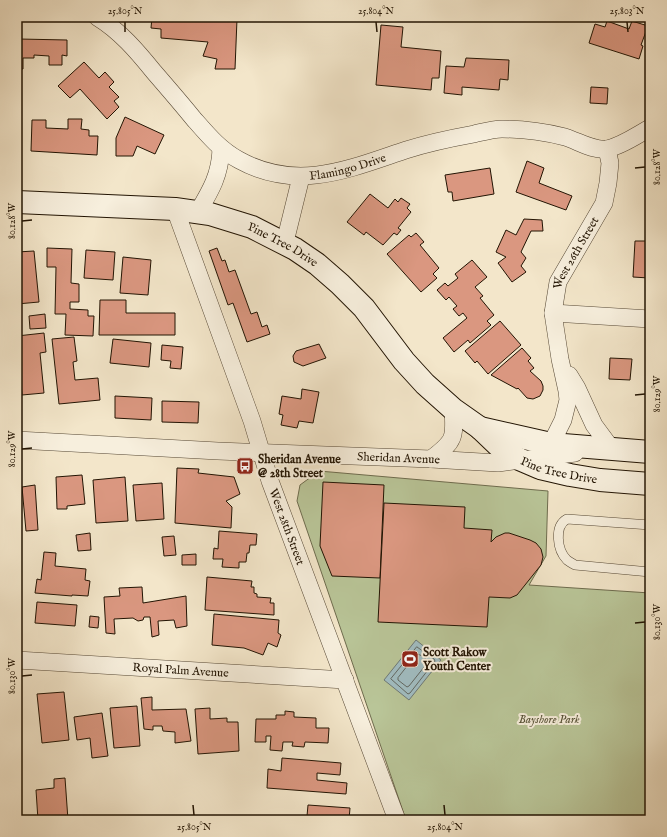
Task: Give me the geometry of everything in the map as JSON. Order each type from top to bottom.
[{"type":"main road","name":"Pine Tree Drive","points":[[17,202],[175,209],[198,212],[252,227],[285,242],[312,260],[340,284],[369,314],[414,372],[438,396],[453,409],[480,428],[504,451],[540,468],[570,475],[600,480],[650,484]]},
{"type":"main road","name":"Pine Tree Drive","points":[[480,428],[551,444],[650,452]]},
{"type":"street","name":"Flamingo Drive","points":[[97,17],[128,41],[221,149],[239,160],[262,170],[301,177],[320,175],[346,170],[409,150],[462,136],[501,129],[527,131],[565,137],[600,149],[607,149]]},
{"type":"street","points":[[607,149],[618,145],[650,128]]},
{"type":"street","points":[[198,212],[214,186],[221,161],[221,149]]},
{"type":"street","name":"West 26th Street","points":[[551,444],[563,420],[568,405],[568,391],[560,359],[553,313],[558,282],[604,202],[610,163],[607,149]]},
{"type":"street","points":[[285,242],[301,177]]},
{"type":"street","name":"West 28th Street","points":[[175,209],[252,421],[270,481],[397,820]]},
{"type":"street","points":[[553,313],[650,319]]},
{"type":"street","name":"West 26th Street","points":[[560,359],[577,388],[594,425],[611,448]]},
{"type":"street","points":[[431,459],[444,450],[453,439],[455,430],[453,409]]},
{"type":"street","name":"Sheridan Avenue","points":[[17,440],[262,453],[498,463],[519,459],[611,448]]},
{"type":"street","name":"Royal Palm Avenue","points":[[17,660],[345,680]]},
{"type":"lane","points":[[650,525],[567,519],[562,522],[559,528],[558,538],[566,559],[575,565],[650,572]]},
{"type":"green space","name":"Bayshore Park","points":[[319,471],[548,491],[546,556],[529,585],[650,593],[650,820],[406,820],[297,501],[300,485]]},
{"type":"water","points":[[416,640],[441,660],[409,700],[384,680]]},
{"type":"building","points":[[152,17],[234,17],[237,19],[235,69],[215,69],[217,59],[203,56],[208,42],[161,38],[161,29],[151,28]]},
{"type":"building","points":[[607,21],[629,29],[632,21],[648,26],[641,45],[643,46],[639,59],[589,43],[595,24],[605,27]]},
{"type":"building","points":[[381,25],[403,27],[401,47],[441,51],[439,78],[432,78],[431,90],[376,85]]},
{"type":"building","points":[[17,36],[19,36],[19,39],[67,40],[67,56],[62,55],[62,65],[49,65],[49,56],[34,55],[34,58],[23,58],[23,69],[17,69]]},
{"type":"building","points":[[466,58],[509,60],[508,80],[500,79],[499,90],[462,87],[462,95],[444,93],[446,66],[464,67]]},
{"type":"building","points":[[84,62],[99,78],[105,72],[114,82],[109,87],[119,97],[114,101],[119,107],[107,119],[80,89],[70,98],[58,86]]},
{"type":"building","points":[[591,87],[608,88],[607,104],[590,103]]},
{"type":"building","points":[[125,117],[164,135],[155,154],[137,146],[133,156],[116,156],[116,138]]},
{"type":"building","points":[[68,119],[82,119],[81,129],[89,130],[89,136],[98,136],[97,155],[31,151],[32,120],[46,120],[46,128],[68,129]]},
{"type":"building","points":[[527,161],[544,168],[539,183],[572,196],[566,210],[516,192]]},
{"type":"building","points":[[490,168],[494,194],[453,201],[452,192],[448,192],[445,175]]},
{"type":"building","points":[[370,194],[388,208],[395,199],[398,202],[401,198],[410,204],[407,208],[411,212],[398,228],[401,230],[397,235],[394,233],[383,245],[366,232],[364,235],[347,222]]},
{"type":"building","points":[[524,219],[542,220],[543,231],[531,231],[521,252],[526,258],[521,266],[526,272],[512,282],[498,263],[506,257],[496,252],[506,230],[516,235]]},
{"type":"building","points":[[416,233],[424,242],[420,245],[439,268],[433,274],[437,278],[421,292],[387,254],[409,235],[411,237]]},
{"type":"building","points":[[635,241],[650,241],[649,278],[633,277]]},
{"type":"building","points":[[47,248],[72,249],[71,283],[79,284],[79,302],[70,302],[70,309],[88,310],[88,316],[94,316],[93,336],[65,335],[66,314],[55,314],[56,267],[47,267]]},
{"type":"building","points":[[217,248],[222,261],[225,260],[229,272],[235,270],[251,314],[257,312],[262,327],[267,325],[270,334],[247,342],[233,303],[228,305],[209,251]]},
{"type":"building","points":[[86,250],[115,252],[113,280],[84,278]]},
{"type":"building","points":[[34,251],[39,302],[17,304],[17,252]]},
{"type":"building","points":[[123,257],[151,260],[148,295],[120,293]]},
{"type":"building","points":[[472,260],[487,277],[475,287],[483,296],[480,298],[494,315],[487,321],[491,325],[470,343],[468,340],[454,352],[443,338],[467,318],[463,313],[459,316],[453,309],[457,306],[449,297],[446,300],[437,290],[445,283],[448,286],[458,278],[455,274]]},
{"type":"building","points":[[100,300],[126,300],[126,313],[175,313],[175,335],[99,335]]},
{"type":"building","points":[[45,314],[46,328],[30,329],[29,316]]},
{"type":"building","points":[[500,321],[521,345],[488,374],[477,361],[475,363],[465,351]]},
{"type":"building","points":[[44,333],[46,352],[40,353],[44,393],[22,395],[17,336]]},
{"type":"building","points":[[74,337],[77,361],[73,362],[75,380],[98,378],[100,400],[59,404],[52,339]]},
{"type":"building","points":[[113,339],[151,343],[149,367],[110,363]]},
{"type":"building","points":[[319,344],[326,358],[303,366],[294,362],[293,356],[296,351]]},
{"type":"building","points":[[162,345],[183,347],[181,369],[170,368],[171,361],[161,360]]},
{"type":"building","points":[[522,348],[531,358],[528,361],[534,368],[530,371],[541,381],[543,386],[540,396],[533,399],[527,398],[518,388],[517,389],[491,375]]},
{"type":"building","points":[[610,358],[632,359],[630,380],[609,379]]},
{"type":"building","points":[[302,389],[319,392],[313,423],[299,421],[297,428],[281,425],[283,415],[279,414],[282,396],[301,399]]},
{"type":"building","points":[[115,396],[152,398],[151,420],[115,418]]},
{"type":"building","points":[[162,401],[199,402],[198,423],[162,422]]},
{"type":"building","points":[[177,468],[199,469],[198,473],[234,477],[240,494],[226,501],[232,507],[231,528],[175,523]]},
{"type":"building","points":[[82,475],[85,504],[67,506],[67,509],[57,509],[56,477]]},
{"type":"building","points":[[125,477],[128,521],[96,523],[93,480]]},
{"type":"building","points":[[323,482],[384,485],[380,578],[332,576],[320,546]]},
{"type":"building","points":[[162,483],[164,519],[136,521],[133,485]]},
{"type":"building","points":[[35,485],[38,530],[26,531],[22,487]]},
{"type":"building","name":"Scott Rakow Youth Center","points":[[384,503],[465,507],[464,528],[492,530],[491,542],[496,537],[505,533],[530,540],[536,543],[541,549],[543,557],[541,565],[517,595],[510,598],[489,597],[487,627],[378,622]]},
{"type":"building","points":[[219,531],[257,534],[256,545],[250,545],[246,562],[239,562],[239,568],[222,567],[223,559],[213,559],[214,548],[218,549]]},
{"type":"building","points":[[90,533],[91,550],[78,551],[76,535]]},
{"type":"building","points":[[174,536],[176,555],[164,556],[162,537]]},
{"type":"building","points":[[44,552],[56,553],[55,566],[86,569],[85,580],[90,581],[88,596],[35,593],[37,579],[41,580]]},
{"type":"building","points":[[196,554],[196,565],[182,565],[182,555]]},
{"type":"building","points":[[207,577],[252,581],[251,587],[254,587],[254,593],[257,594],[257,597],[271,598],[270,603],[274,603],[274,615],[205,610]]},
{"type":"building","points":[[142,587],[143,603],[186,596],[187,626],[176,628],[174,620],[158,621],[159,635],[152,637],[150,617],[144,617],[143,620],[138,621],[133,618],[114,619],[115,634],[106,633],[104,597],[120,596],[119,588]]},
{"type":"building","points":[[37,602],[77,605],[75,626],[35,623]]},
{"type":"building","points":[[214,614],[279,620],[278,633],[281,635],[277,647],[268,643],[263,655],[244,648],[212,645]]},
{"type":"building","points":[[90,616],[99,617],[98,628],[89,627]]},
{"type":"building","points":[[64,692],[69,740],[42,743],[37,694]]},
{"type":"building","points":[[152,697],[152,710],[186,709],[191,741],[175,743],[175,732],[163,731],[162,726],[153,726],[153,730],[144,729],[141,698]]},
{"type":"building","points":[[137,706],[140,746],[114,748],[110,708]]},
{"type":"building","points":[[210,708],[210,719],[227,718],[227,722],[238,722],[239,751],[198,754],[195,709]]},
{"type":"building","points":[[285,711],[294,712],[294,717],[316,718],[316,728],[329,728],[328,743],[305,742],[304,747],[292,746],[293,742],[283,742],[282,751],[270,750],[271,736],[266,736],[266,742],[255,742],[256,719],[276,719],[276,715],[285,715]]},
{"type":"building","points":[[102,713],[108,756],[92,758],[90,738],[77,740],[74,717]]},
{"type":"building","points":[[282,758],[341,763],[340,775],[317,773],[317,780],[347,783],[346,794],[267,788],[268,769],[281,771]]},
{"type":"building","points":[[65,778],[68,820],[38,820],[36,790],[54,788],[54,779]]},
{"type":"building","points":[[308,805],[350,808],[349,820],[300,820],[300,816],[307,816]]},
{"type":"building","points":[[158,816],[170,816],[170,820],[159,820]]},
{"type":"building","points":[[103,817],[103,820],[79,819]]},
{"type":"place","name":"Sheridan Avenue @ 28th Street","points":[[245,466]]},
{"type":"place","name":"Scott Rakow Youth Center","points":[[410,659]]}]
